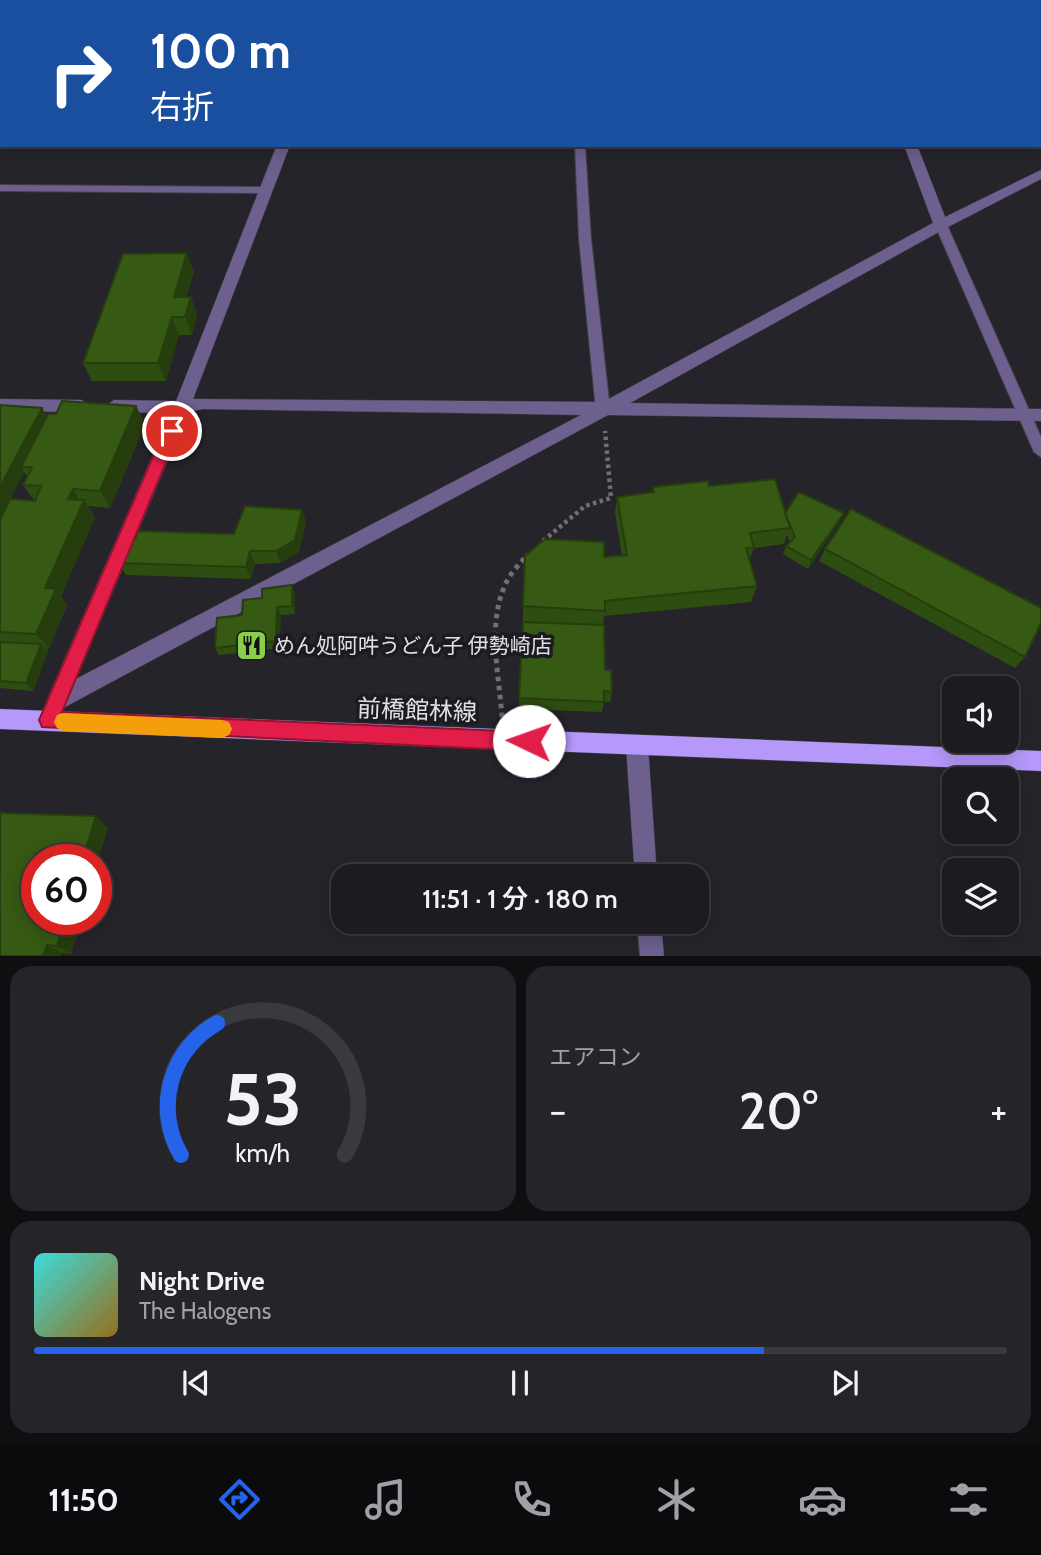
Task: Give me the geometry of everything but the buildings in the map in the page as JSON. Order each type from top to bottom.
[{"type":"main road","name":"前橋館林線","points":[[0,719],[1041,761]]},
{"type":"street","points":[[49,720],[182,407],[264,190],[283,147]]},
{"type":"street","points":[[911,147],[941,225]]},
{"type":"street","points":[[57,700],[603,410],[941,225],[1041,174]]},
{"type":"street","points":[[0,405],[182,407],[203,403],[1033,415]]},
{"type":"street","points":[[637,746],[645,864]]},
{"type":"street","points":[[650,934],[652,956]]},
{"type":"lane","points":[[580,147],[585,239],[603,410]]},
{"type":"lane","points":[[0,188],[264,190]]},
{"type":"lane","points":[[941,225],[1033,415],[1041,452]]},
{"type":"path","points":[[502,740],[494,634],[496,609],[505,583],[529,553],[584,506],[611,498],[603,410]]},
{"type":"slow traffic","points":[[63,722],[222,729]]},
{"type":"place","name":"めん処阿吽うどん子 伊勢崎店","points":[[251,645]]},
{"type":"route","points":[[172,431],[49,720],[529,741]]}]
